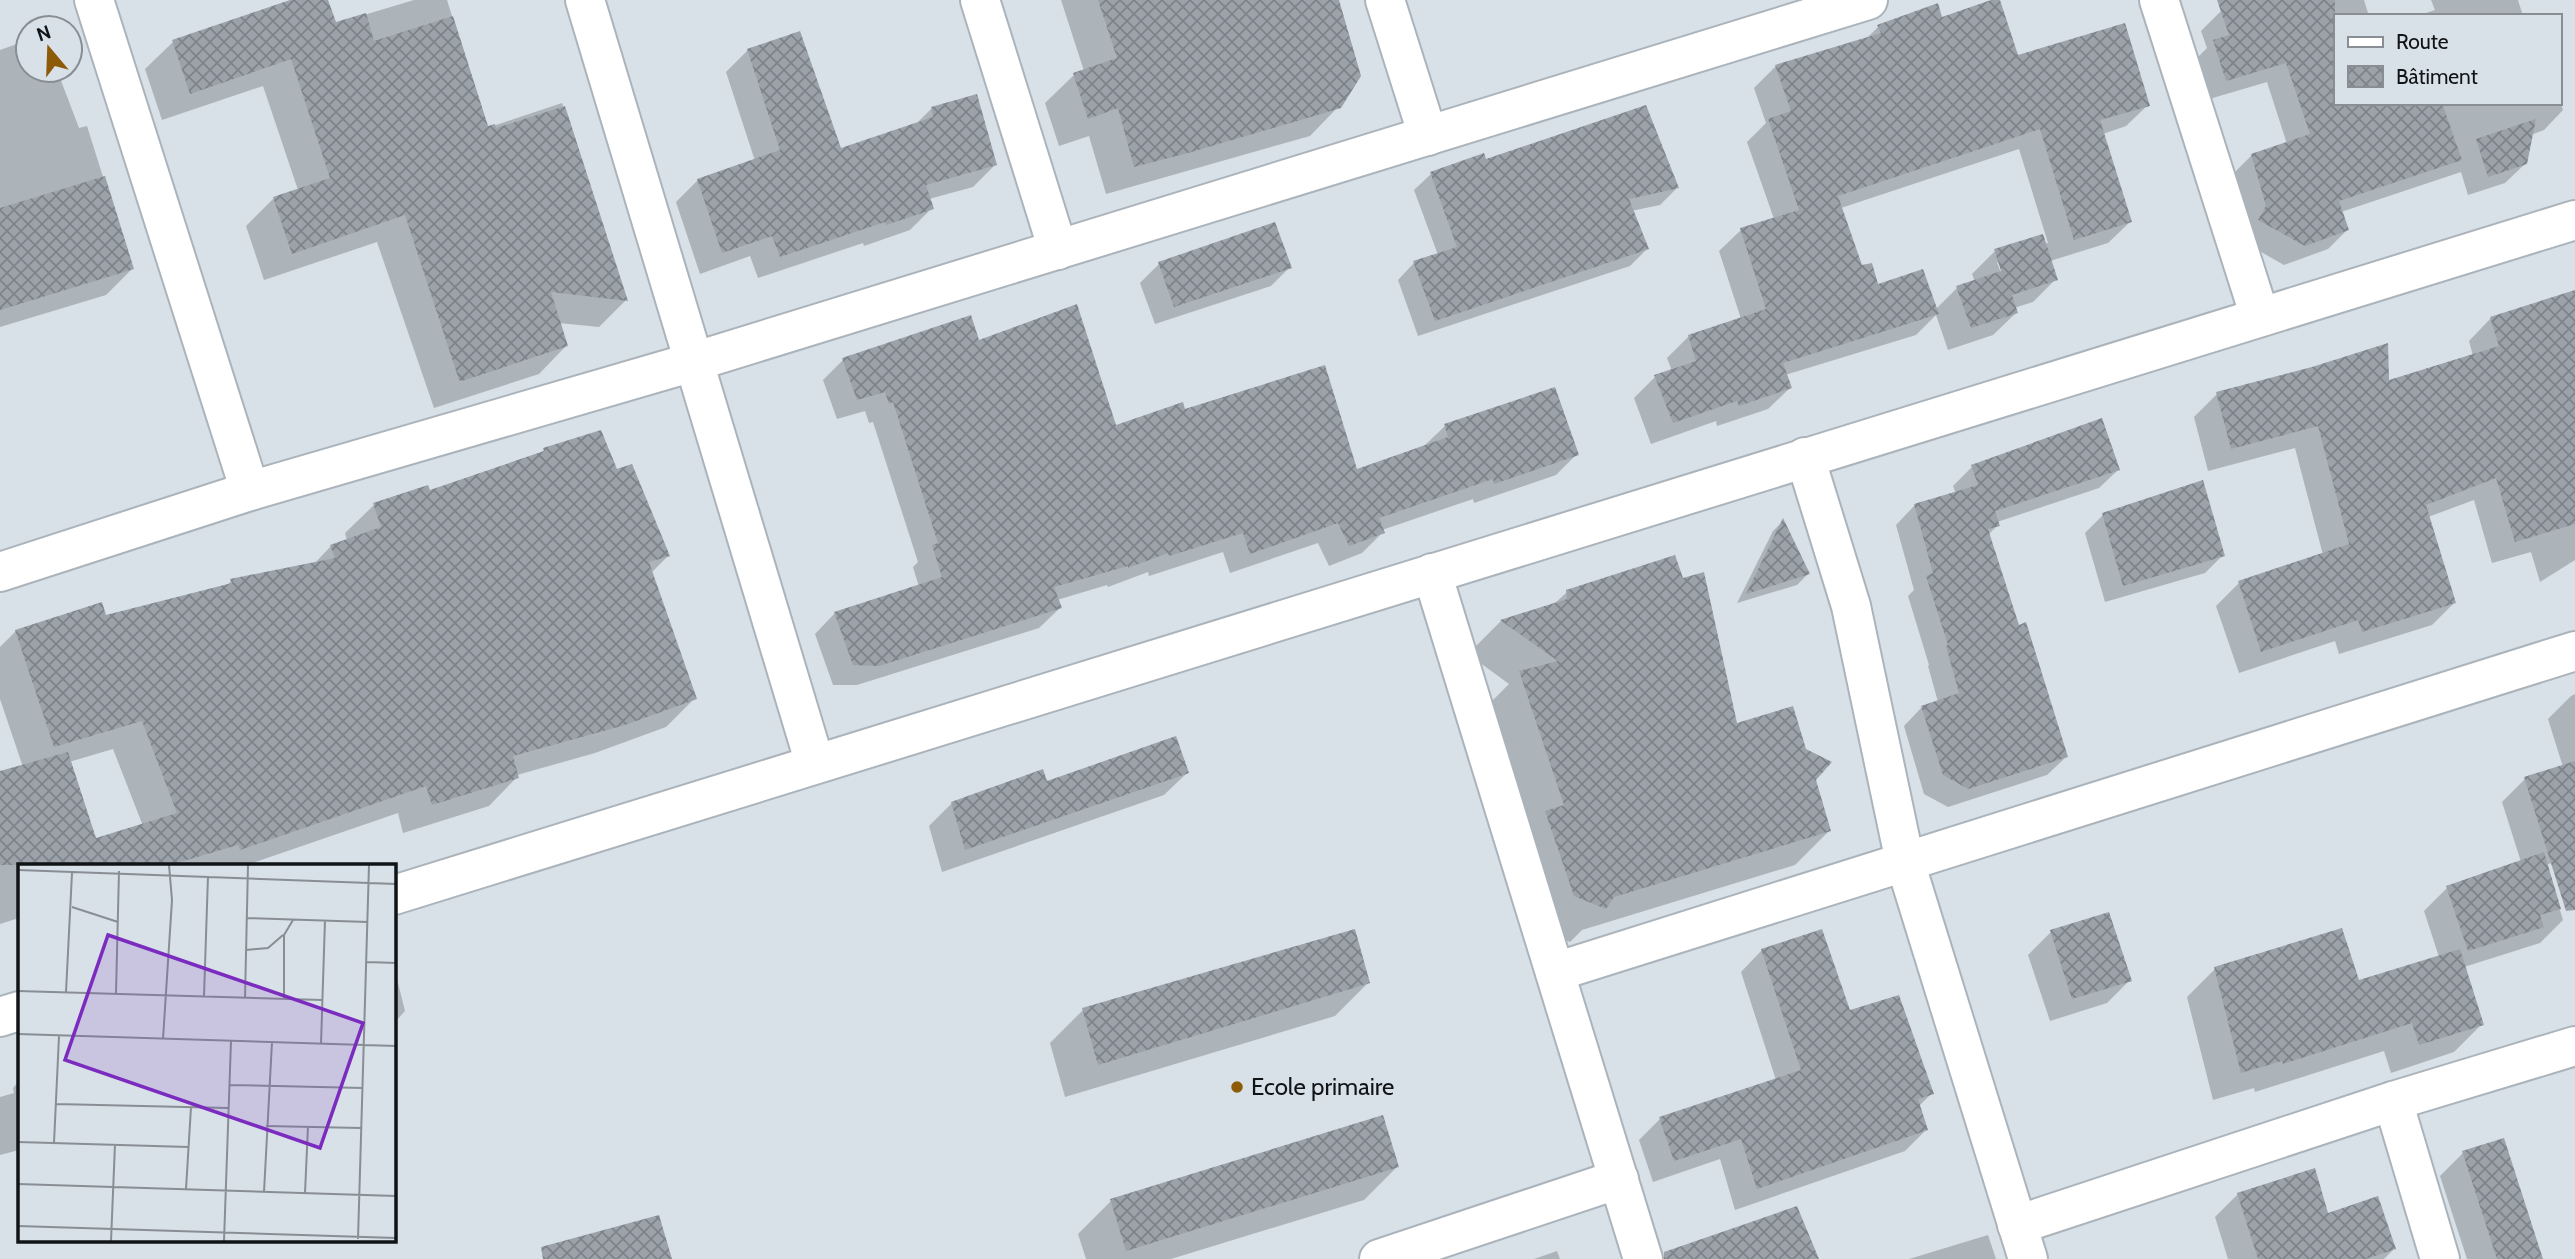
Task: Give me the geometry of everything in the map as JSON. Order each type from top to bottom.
[{"type":"street","points":[[94,0],[250,491]]},
{"type":"street","points":[[585,0],[815,764]]},
{"type":"street","points":[[980,0],[1058,250]]},
{"type":"street","points":[[1385,0],[1428,136]]},
{"type":"street","points":[[0,572],[250,491],[693,362],[1428,136],[1781,13],[1868,0]]},
{"type":"street","points":[[2159,0],[2260,317]]},
{"type":"street","points":[[396,894],[2575,220]]},
{"type":"street","points":[[1805,457],[1852,606],[1905,862],[2023,1242],[2393,1101],[2575,1046]]},
{"type":"street","points":[[1432,573],[1643,1259]]},
{"type":"street","points":[[1555,972],[2575,651]]},
{"type":"street","points":[[0,1017],[18,1011]]},
{"type":"street","points":[[2393,1101],[2440,1259]]},
{"type":"street","points":[[1379,1259],[1619,1179]]},
{"type":"building","points":[[290,0],[328,0],[336,22],[366,13],[374,41],[453,16],[488,126],[495,124],[496,128],[565,106],[628,301],[551,292],[568,346],[462,381],[459,380],[405,215],[292,254],[273,197],[330,178],[291,59],[190,94],[172,40]]},
{"type":"building","points":[[1098,0],[1339,0],[1361,76],[1341,108],[1134,167],[1118,108],[1088,119],[1073,73],[1117,58]]},
{"type":"building","points":[[1991,0],[2000,0],[2018,55],[2125,23],[2150,106],[2100,120],[2132,222],[2074,240],[2040,129],[1838,196],[1862,265],[1872,263],[1878,284],[1923,269],[1939,314],[1783,363],[1792,388],[1739,406],[1737,401],[1673,423],[1654,375],[1696,361],[1688,335],[1766,309],[1740,228],[1799,210],[1768,119],[1791,111],[1775,65],[1881,33],[1877,25],[1938,3],[1942,17]]},
{"type":"building","points":[[2217,0],[2335,0],[2334,105],[2443,105],[2462,160],[2339,201],[2349,230],[2305,246],[2258,220],[2266,206],[2251,154],[2310,134],[2286,63],[2226,81],[2213,40],[2229,35]]},
{"type":"building","points":[[800,31],[841,148],[933,117],[931,107],[977,94],[997,165],[926,185],[934,209],[886,225],[885,222],[780,257],[772,236],[722,253],[697,179],[780,150],[747,49]]},
{"type":"building","points":[[1646,105],[1679,188],[1629,199],[1649,249],[1435,321],[1413,261],[1457,247],[1430,172],[1484,153],[1486,159]]},
{"type":"building","points":[[2536,119],[2527,164],[2488,177],[2476,139]]},
{"type":"building","points":[[105,176],[134,269],[0,310],[0,208]]},
{"type":"building","points":[[1275,222],[1292,268],[1174,307],[1158,262]]},
{"type":"building","points":[[2043,234],[2058,280],[2012,295],[2018,313],[1971,328],[1956,286],[2001,271],[1994,249]]},
{"type":"building","points":[[2575,290],[2575,524],[2515,542],[2496,478],[2426,505],[2456,603],[2362,632],[2358,620],[2261,652],[2238,581],[2349,544],[2318,426],[2231,449],[2216,392],[2312,367],[2388,343],[2389,380],[2499,346],[2490,317]]},
{"type":"building","points":[[1077,304],[1116,425],[1183,402],[1185,409],[1325,365],[1357,469],[1448,437],[1444,424],[1555,387],[1579,455],[1494,484],[1493,479],[1379,518],[1385,533],[1349,546],[1338,523],[1250,554],[1243,533],[1054,587],[1062,608],[879,666],[853,665],[834,612],[942,577],[932,545],[938,543],[893,402],[889,404],[885,392],[857,400],[842,358],[971,315],[979,340]]},
{"type":"building","points":[[2102,418],[2120,470],[1995,511],[2000,526],[1988,529],[2019,625],[2026,622],[2068,757],[1968,789],[1943,775],[1921,706],[1959,693],[1946,646],[1948,645],[1926,576],[1933,573],[1914,504],[1978,485],[1971,465]]},
{"type":"building","points":[[601,430],[617,469],[632,464],[670,556],[649,562],[697,699],[625,725],[513,756],[519,778],[432,805],[426,786],[240,850],[238,845],[173,864],[0,865],[0,771],[68,752],[96,838],[177,813],[142,721],[54,747],[15,630],[102,602],[106,615],[232,583],[230,579],[335,558],[330,545],[381,527],[373,503],[428,485],[430,490],[544,451],[543,448]]},
{"type":"building","points":[[2203,480],[2225,556],[2123,586],[2102,513]]},
{"type":"building","points":[[1783,518],[1810,574],[1746,594]]},
{"type":"building","points":[[1675,555],[1683,578],[1704,572],[1737,723],[1793,706],[1806,749],[1832,762],[1816,780],[1831,831],[1614,897],[1606,909],[1574,896],[1545,811],[1564,805],[1519,671],[1558,661],[1500,620],[1567,599],[1566,590]]},
{"type":"building","points":[[1176,736],[1189,773],[965,850],[951,802],[1043,769],[1047,781]]},
{"type":"building","points":[[2575,761],[2575,910],[2566,911],[2524,777]]},
{"type":"building","points":[[2544,852],[2561,909],[2540,915],[2544,927],[2468,951],[2446,886]]},
{"type":"building","points":[[2109,912],[2132,981],[2072,999],[2050,930]]},
{"type":"building","points":[[2342,928],[2359,980],[2460,949],[2484,1025],[2419,1045],[2412,1023],[2283,1064],[2282,1061],[2241,1073],[2214,967]]},
{"type":"building","points":[[1355,929],[1370,983],[1098,1065],[1082,1008]]},
{"type":"building","points":[[1822,929],[1850,1010],[1899,995],[1934,1094],[1918,1099],[1928,1130],[1757,1189],[1741,1139],[1674,1161],[1659,1117],[1801,1070],[1761,949]]},
{"type":"building","points":[[1383,1115],[1399,1167],[1126,1251],[1110,1199]]},
{"type":"building","points":[[2504,1138],[2543,1259],[2497,1259],[2462,1151]]},
{"type":"building","points":[[2315,1168],[2328,1213],[2378,1196],[2396,1249],[2366,1259],[2258,1259],[2237,1193]]},
{"type":"building","points":[[1797,1206],[1819,1259],[1664,1259],[1664,1252]]},
{"type":"building","points":[[659,1215],[672,1259],[543,1259],[541,1247]]},
{"type":"place","name":"Ecole primaire","points":[[1237,1087]]}]
